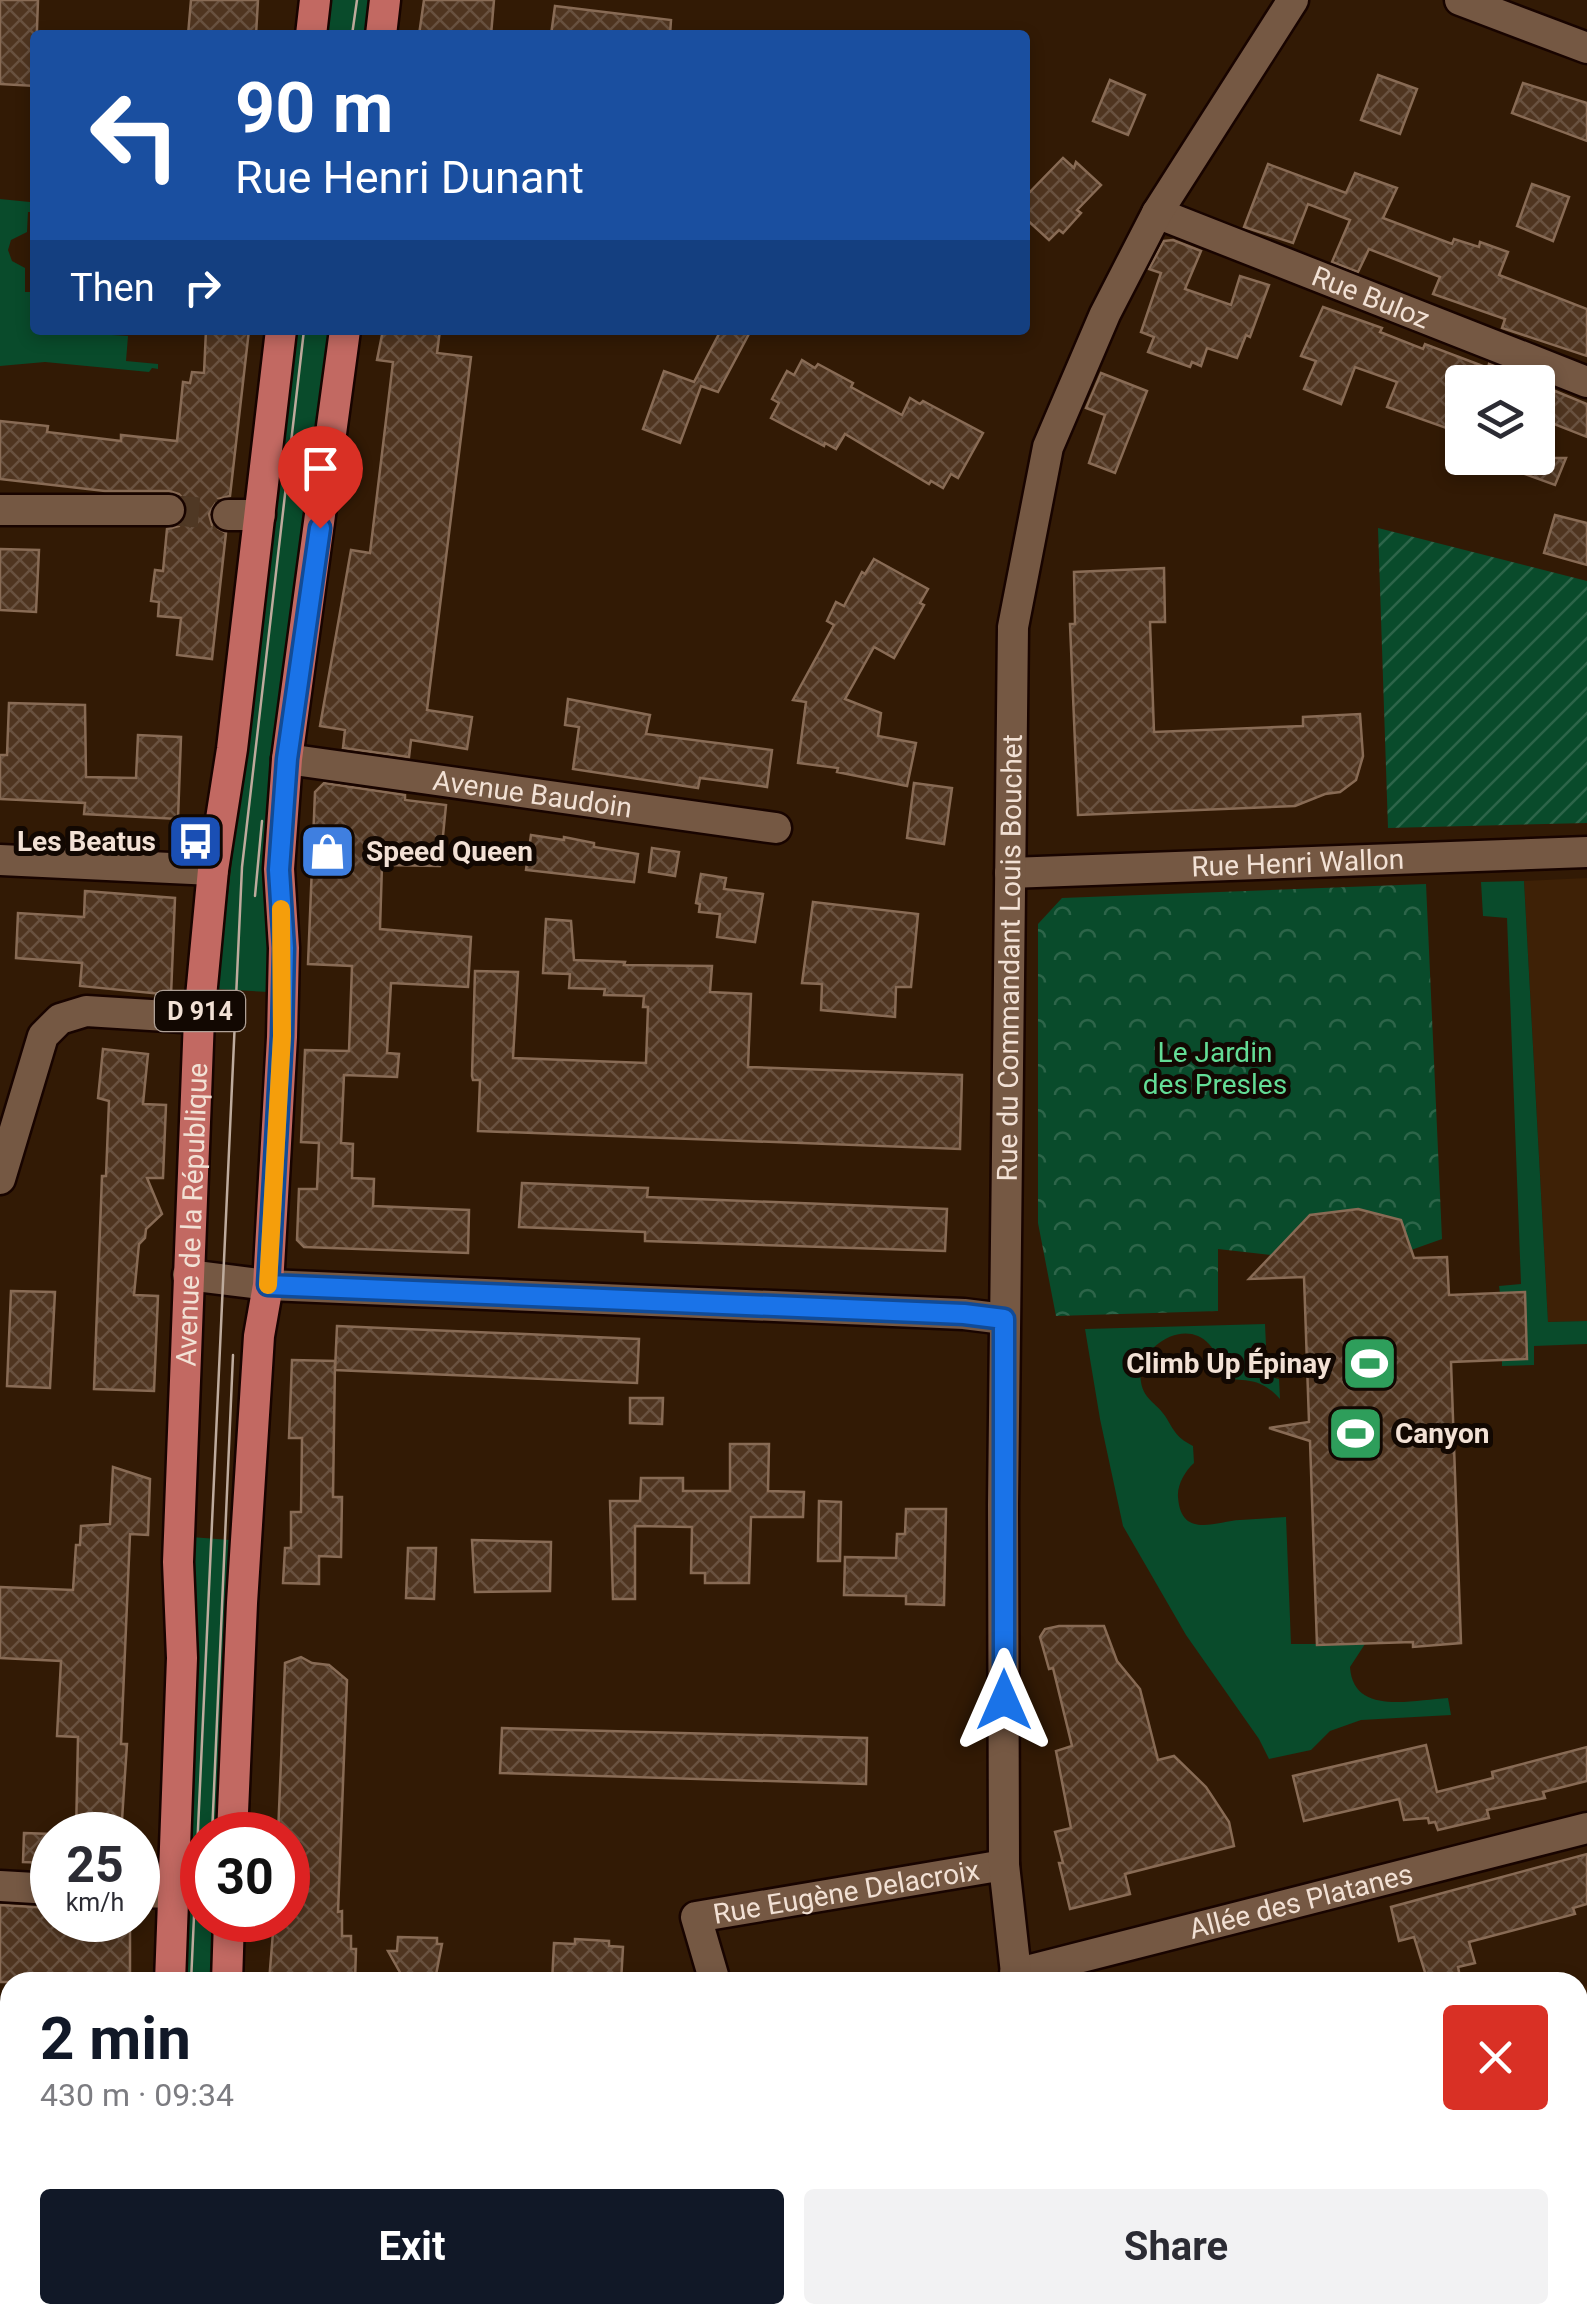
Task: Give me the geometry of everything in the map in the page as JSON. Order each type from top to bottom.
[{"type":"main road","points":[[312,30],[315,0]]},
{"type":"main road","points":[[382,30],[385,0]]},
{"type":"main road","name":"Avenue de la République","points":[[170,1972],[182,1658],[178,1562],[199,1018],[280,335]]},
{"type":"main road","name":"D 914","points":[[233,1812],[243,1584],[260,1336],[268,1285],[282,1036],[284,948],[279,870],[287,759],[344,335]]},
{"type":"main road","points":[[226,1972],[228,1942]]},
{"type":"street","name":"Rue du Commandant Louis Bouchet","points":[[1015,1972],[1004,1865],[1004,1319],[1012,634],[1048,447],[1105,314],[1157,214],[1292,0]]},
{"type":"street","points":[[1460,0],[1587,48]]},
{"type":"street","name":"Rue Buloz","points":[[1157,214],[1587,382]]},
{"type":"street","points":[[0,510],[169,510]]},
{"type":"street","points":[[228,515],[260,515]]},
{"type":"street","name":"Avenue Baudoin","points":[[287,759],[776,828]]},
{"type":"street","name":"Rue Henri Wallon","points":[[1010,872],[1587,852]]},
{"type":"street","points":[[0,860],[214,870]]},
{"type":"street","points":[[0,1180],[43,1036],[60,1019],[86,1011],[199,1018]]},
{"type":"street","points":[[188,1275],[268,1285],[964,1314],[1004,1319]]},
{"type":"street","name":"Allée des Platanes","points":[[1039,1972],[1587,1828]]},
{"type":"street","name":"Rue Eugène Delacroix","points":[[712,1972],[696,1917],[1004,1865]]},
{"type":"street","points":[[0,1886],[30,1888]]},
{"type":"street","points":[[160,1892],[174,1892]]},
{"type":"shaded area","points":[[1587,878],[1587,1321],[1548,1322],[1524,881]]},
{"type":"green space","points":[[331,0],[371,0],[368,30],[328,30]]},
{"type":"green space","points":[[0,199],[30,202],[27,232],[11,240],[8,250],[12,261],[25,268],[25,292],[30,292],[30,335],[128,336],[126,361],[158,364],[158,369],[149,372],[45,362],[0,366]]},
{"type":"green space","points":[[293,335],[329,335],[269,901],[269,992],[217,989]]},
{"type":"green space","points":[[1378,528],[1587,581],[1587,823],[1388,828]]},
{"type":"green space","points":[[1524,881],[1548,1322],[1587,1321],[1587,1344],[1534,1346],[1534,1365],[1502,1366],[1502,1360],[1527,1359],[1525,1293],[1500,1293],[1499,1286],[1521,1284],[1507,918],[1483,916],[1481,882]]},
{"type":"green space","name":"Le Jardin des Presles","points":[[1426,884],[1442,1239],[1411,1250],[1401,1220],[1361,1209],[1312,1215],[1271,1255],[1218,1249],[1218,1311],[1056,1316],[1038,1223],[1038,924],[1062,898]]},
{"type":"green space","points":[[1265,1324],[1267,1366],[1274,1367],[1275,1378],[1279,1379],[1280,1399],[1256,1382],[1225,1379],[1212,1348],[1199,1336],[1175,1335],[1163,1340],[1146,1358],[1141,1370],[1145,1394],[1177,1435],[1193,1446],[1194,1463],[1179,1488],[1181,1510],[1186,1519],[1202,1525],[1286,1517],[1291,1644],[1365,1644],[1350,1667],[1362,1693],[1387,1702],[1448,1698],[1451,1715],[1361,1720],[1330,1731],[1311,1750],[1269,1759],[1186,1635],[1123,1526],[1085,1329]]},
{"type":"green space","points":[[191,1537],[230,1540],[219,1812],[191,1812],[198,1640]]},
{"type":"green space","points":[[187,1942],[213,1942],[211,1972],[185,1972]]},
{"type":"building","points":[[0,0],[38,0],[37,30],[30,30],[30,86],[0,84]]},
{"type":"building","points":[[191,0],[258,0],[256,30],[188,30]]},
{"type":"building","points":[[424,0],[494,0],[491,30],[420,30]]},
{"type":"building","points":[[555,6],[671,20],[670,30],[552,30]]},
{"type":"building","points":[[1378,75],[1417,89],[1400,134],[1361,120]]},
{"type":"building","points":[[1110,80],[1145,95],[1128,135],[1093,121]]},
{"type":"building","points":[[1523,83],[1587,103],[1587,141],[1512,113]]},
{"type":"building","points":[[1063,158],[1074,168],[1076,162],[1101,185],[1077,210],[1081,213],[1063,233],[1059,230],[1049,240],[1030,223],[1030,192]]},
{"type":"building","points":[[1268,164],[1346,193],[1355,173],[1397,188],[1383,218],[1452,244],[1454,239],[1479,247],[1480,242],[1508,252],[1499,275],[1587,309],[1587,356],[1502,328],[1505,319],[1433,294],[1440,277],[1369,249],[1358,272],[1332,262],[1350,220],[1308,204],[1293,243],[1244,227]]},
{"type":"building","points":[[1532,184],[1569,197],[1553,241],[1517,226]]},
{"type":"building","points":[[1173,240],[1201,251],[1185,289],[1231,305],[1240,276],[1269,285],[1250,337],[1246,335],[1237,358],[1207,348],[1201,366],[1192,362],[1190,367],[1148,352],[1154,337],[1141,332],[1161,273],[1149,269],[1164,241]]},
{"type":"building","points":[[1323,307],[1382,328],[1380,332],[1423,349],[1425,344],[1480,365],[1445,365],[1445,428],[1387,407],[1397,382],[1355,367],[1341,404],[1304,389],[1316,361],[1301,356]]},
{"type":"building","points":[[206,335],[248,335],[230,496],[218,499],[209,514],[212,525],[226,533],[212,659],[177,655],[181,618],[158,616],[159,602],[151,601],[155,570],[163,571],[167,529],[179,526],[188,511],[179,494],[105,491],[0,479],[0,421],[48,426],[47,432],[121,441],[121,435],[177,441],[183,382],[190,383],[192,372],[204,373]]},
{"type":"building","points":[[382,335],[439,335],[437,353],[471,357],[427,710],[472,717],[467,749],[411,740],[409,757],[343,748],[345,730],[320,726],[351,550],[370,553],[393,362],[377,360]]},
{"type":"building","points":[[718,335],[748,335],[718,392],[701,386],[680,443],[643,429],[664,371],[694,382]]},
{"type":"building","points":[[802,360],[853,383],[851,387],[902,415],[910,398],[983,433],[958,478],[951,474],[943,488],[931,481],[929,484],[845,434],[836,449],[771,418],[779,403],[772,399],[787,371],[794,375]]},
{"type":"building","points":[[1101,373],[1147,391],[1115,473],[1089,463],[1105,415],[1086,408]]},
{"type":"building","points":[[1555,391],[1587,404],[1587,437],[1555,424]]},
{"type":"building","points":[[1555,458],[1566,458],[1555,485],[1527,475],[1555,475]]},
{"type":"building","points":[[1555,515],[1587,523],[1587,565],[1544,553]]},
{"type":"building","points":[[0,549],[39,550],[36,612],[0,610]]},
{"type":"building","points":[[874,559],[928,589],[920,603],[924,605],[894,658],[874,647],[845,699],[881,713],[878,736],[916,743],[907,786],[837,772],[838,768],[798,763],[806,702],[793,700],[834,625],[827,621],[836,602],[844,606],[862,572],[865,574]]},
{"type":"building","points":[[1164,568],[1165,622],[1150,622],[1154,732],[1303,726],[1303,717],[1360,714],[1363,756],[1356,780],[1340,792],[1295,806],[1078,815],[1070,624],[1075,624],[1074,572]]},
{"type":"building","points":[[568,699],[650,715],[646,734],[772,750],[767,787],[700,778],[698,788],[573,769],[579,727],[565,725]]},
{"type":"building","points":[[9,703],[85,705],[86,777],[136,778],[138,735],[181,737],[178,819],[84,814],[85,803],[0,799],[0,755],[7,755]]},
{"type":"building","points":[[324,783],[446,805],[440,866],[382,865],[380,929],[471,937],[468,987],[391,983],[387,1053],[399,1054],[397,1077],[344,1075],[341,1143],[353,1144],[352,1178],[374,1179],[373,1206],[469,1210],[468,1253],[304,1247],[297,1240],[299,1189],[317,1189],[319,1143],[301,1142],[305,1050],[349,1051],[352,966],[308,964],[315,792]]},
{"type":"building","points":[[914,783],[952,788],[944,844],[907,838]]},
{"type":"building","points":[[531,835],[564,837],[594,843],[594,847],[638,854],[634,882],[526,870]]},
{"type":"building","points":[[652,848],[679,852],[675,876],[649,872]]},
{"type":"building","points":[[701,874],[726,878],[724,889],[763,894],[755,942],[717,937],[720,914],[699,912],[700,904],[696,903]]},
{"type":"building","points":[[85,891],[175,898],[171,995],[80,986],[82,963],[16,958],[18,913],[84,917]]},
{"type":"building","points":[[813,902],[918,914],[911,987],[896,987],[895,1017],[821,1010],[822,984],[802,983]]},
{"type":"building","points":[[546,919],[571,921],[574,960],[712,966],[710,992],[751,994],[748,1067],[962,1075],[960,1149],[478,1131],[480,1080],[473,1080],[472,1076],[475,971],[518,972],[513,1058],[646,1063],[648,1007],[643,1007],[644,996],[604,995],[605,989],[569,988],[570,974],[543,973]]},
{"type":"building","points":[[103,1049],[148,1054],[143,1104],[166,1105],[163,1178],[147,1178],[162,1214],[146,1229],[139,1244],[134,1295],[158,1296],[154,1391],[94,1389],[102,1176],[106,1176],[109,1101],[98,1098]]},
{"type":"building","points":[[522,1183],[648,1188],[647,1197],[947,1209],[945,1251],[645,1241],[645,1232],[519,1227]]},
{"type":"building","points":[[1358,1209],[1401,1220],[1414,1258],[1447,1257],[1449,1295],[1525,1292],[1527,1359],[1451,1362],[1461,1643],[1413,1647],[1413,1642],[1317,1645],[1310,1441],[1269,1428],[1309,1422],[1304,1277],[1249,1279],[1310,1215]]},
{"type":"building","points":[[11,1291],[55,1292],[50,1388],[7,1386]]},
{"type":"building","points":[[337,1326],[639,1339],[637,1383],[335,1370]]},
{"type":"building","points":[[292,1360],[335,1361],[333,1497],[342,1497],[341,1557],[319,1556],[319,1584],[283,1583],[285,1548],[291,1548],[291,1512],[301,1512],[302,1438],[289,1438]]},
{"type":"building","points":[[630,1398],[663,1398],[662,1424],[630,1423]]},
{"type":"building","points":[[730,1444],[769,1444],[768,1491],[804,1492],[803,1517],[751,1517],[749,1583],[705,1583],[705,1573],[691,1573],[692,1527],[635,1526],[635,1599],[613,1599],[610,1501],[640,1501],[641,1478],[683,1478],[683,1491],[730,1491]]},
{"type":"building","points":[[113,1467],[150,1479],[148,1535],[130,1534],[121,1744],[127,1744],[123,1812],[76,1812],[78,1737],[57,1736],[61,1661],[0,1658],[0,1587],[73,1590],[81,1526],[110,1524]]},
{"type":"building","points":[[819,1501],[841,1502],[840,1561],[818,1561]]},
{"type":"building","points":[[906,1509],[946,1509],[944,1605],[906,1604],[906,1596],[844,1595],[845,1557],[896,1558],[897,1534],[905,1534]]},
{"type":"building","points":[[472,1540],[551,1542],[550,1591],[475,1592]]},
{"type":"building","points":[[408,1548],[436,1548],[434,1599],[406,1598]]},
{"type":"building","points":[[1104,1626],[1117,1661],[1140,1689],[1158,1760],[1174,1756],[1206,1787],[1229,1822],[1234,1846],[1125,1874],[1130,1894],[1070,1909],[1055,1832],[1071,1828],[1056,1751],[1072,1746],[1053,1668],[1049,1669],[1040,1637],[1045,1629]]},
{"type":"building","points":[[301,1657],[329,1665],[347,1680],[338,1912],[342,1911],[342,1936],[351,1936],[351,1949],[356,1949],[355,1972],[270,1972],[272,1942],[310,1942],[310,1812],[279,1812],[285,1663]]},
{"type":"building","points":[[502,1728],[867,1738],[866,1784],[500,1773]]},
{"type":"building","points":[[1426,1745],[1437,1792],[1493,1778],[1492,1772],[1587,1747],[1587,1781],[1543,1792],[1545,1798],[1487,1810],[1489,1818],[1438,1830],[1428,1818],[1404,1820],[1399,1799],[1304,1821],[1293,1776]]},
{"type":"building","points":[[24,1833],[30,1833],[30,1862],[23,1862]]},
{"type":"building","points":[[1587,1854],[1587,1904],[1573,1908],[1575,1914],[1469,1942],[1475,1963],[1458,1967],[1459,1972],[1425,1972],[1414,1937],[1399,1941],[1391,1907]]},
{"type":"building","points":[[0,1905],[30,1907],[30,1942],[130,1942],[130,1972],[0,1972]]},
{"type":"building","points":[[398,1937],[437,1938],[437,1944],[442,1944],[437,1972],[400,1972],[388,1951],[397,1951]]},
{"type":"building","points":[[575,1939],[609,1941],[609,1946],[623,1947],[622,1972],[553,1972],[554,1943],[575,1944]]},
{"type":"tunnel","points":[[169,510],[228,515]]},
{"type":"tram line","points":[[353,30],[357,0]]},
{"type":"tram line","points":[[191,1972],[242,867],[303,335]]},
{"type":"tram line","points":[[255,896],[262,821]]},
{"type":"tram line","points":[[213,1812],[233,1355]]},
{"type":"slow traffic","points":[[268,1285],[282,1036],[281,909]]},
{"type":"place","name":"Les Beatus","points":[[195,841]]},
{"type":"place","name":"Speed Queen","points":[[327,851]]},
{"type":"place","name":"Climb Up Épinay","points":[[1370,1363]]},
{"type":"place","name":"Canyon","points":[[1356,1433]]},
{"type":"route","points":[[320,528],[287,759],[279,870],[284,948],[282,1036],[268,1285],[964,1314],[1004,1319],[1004,1700]]}]
